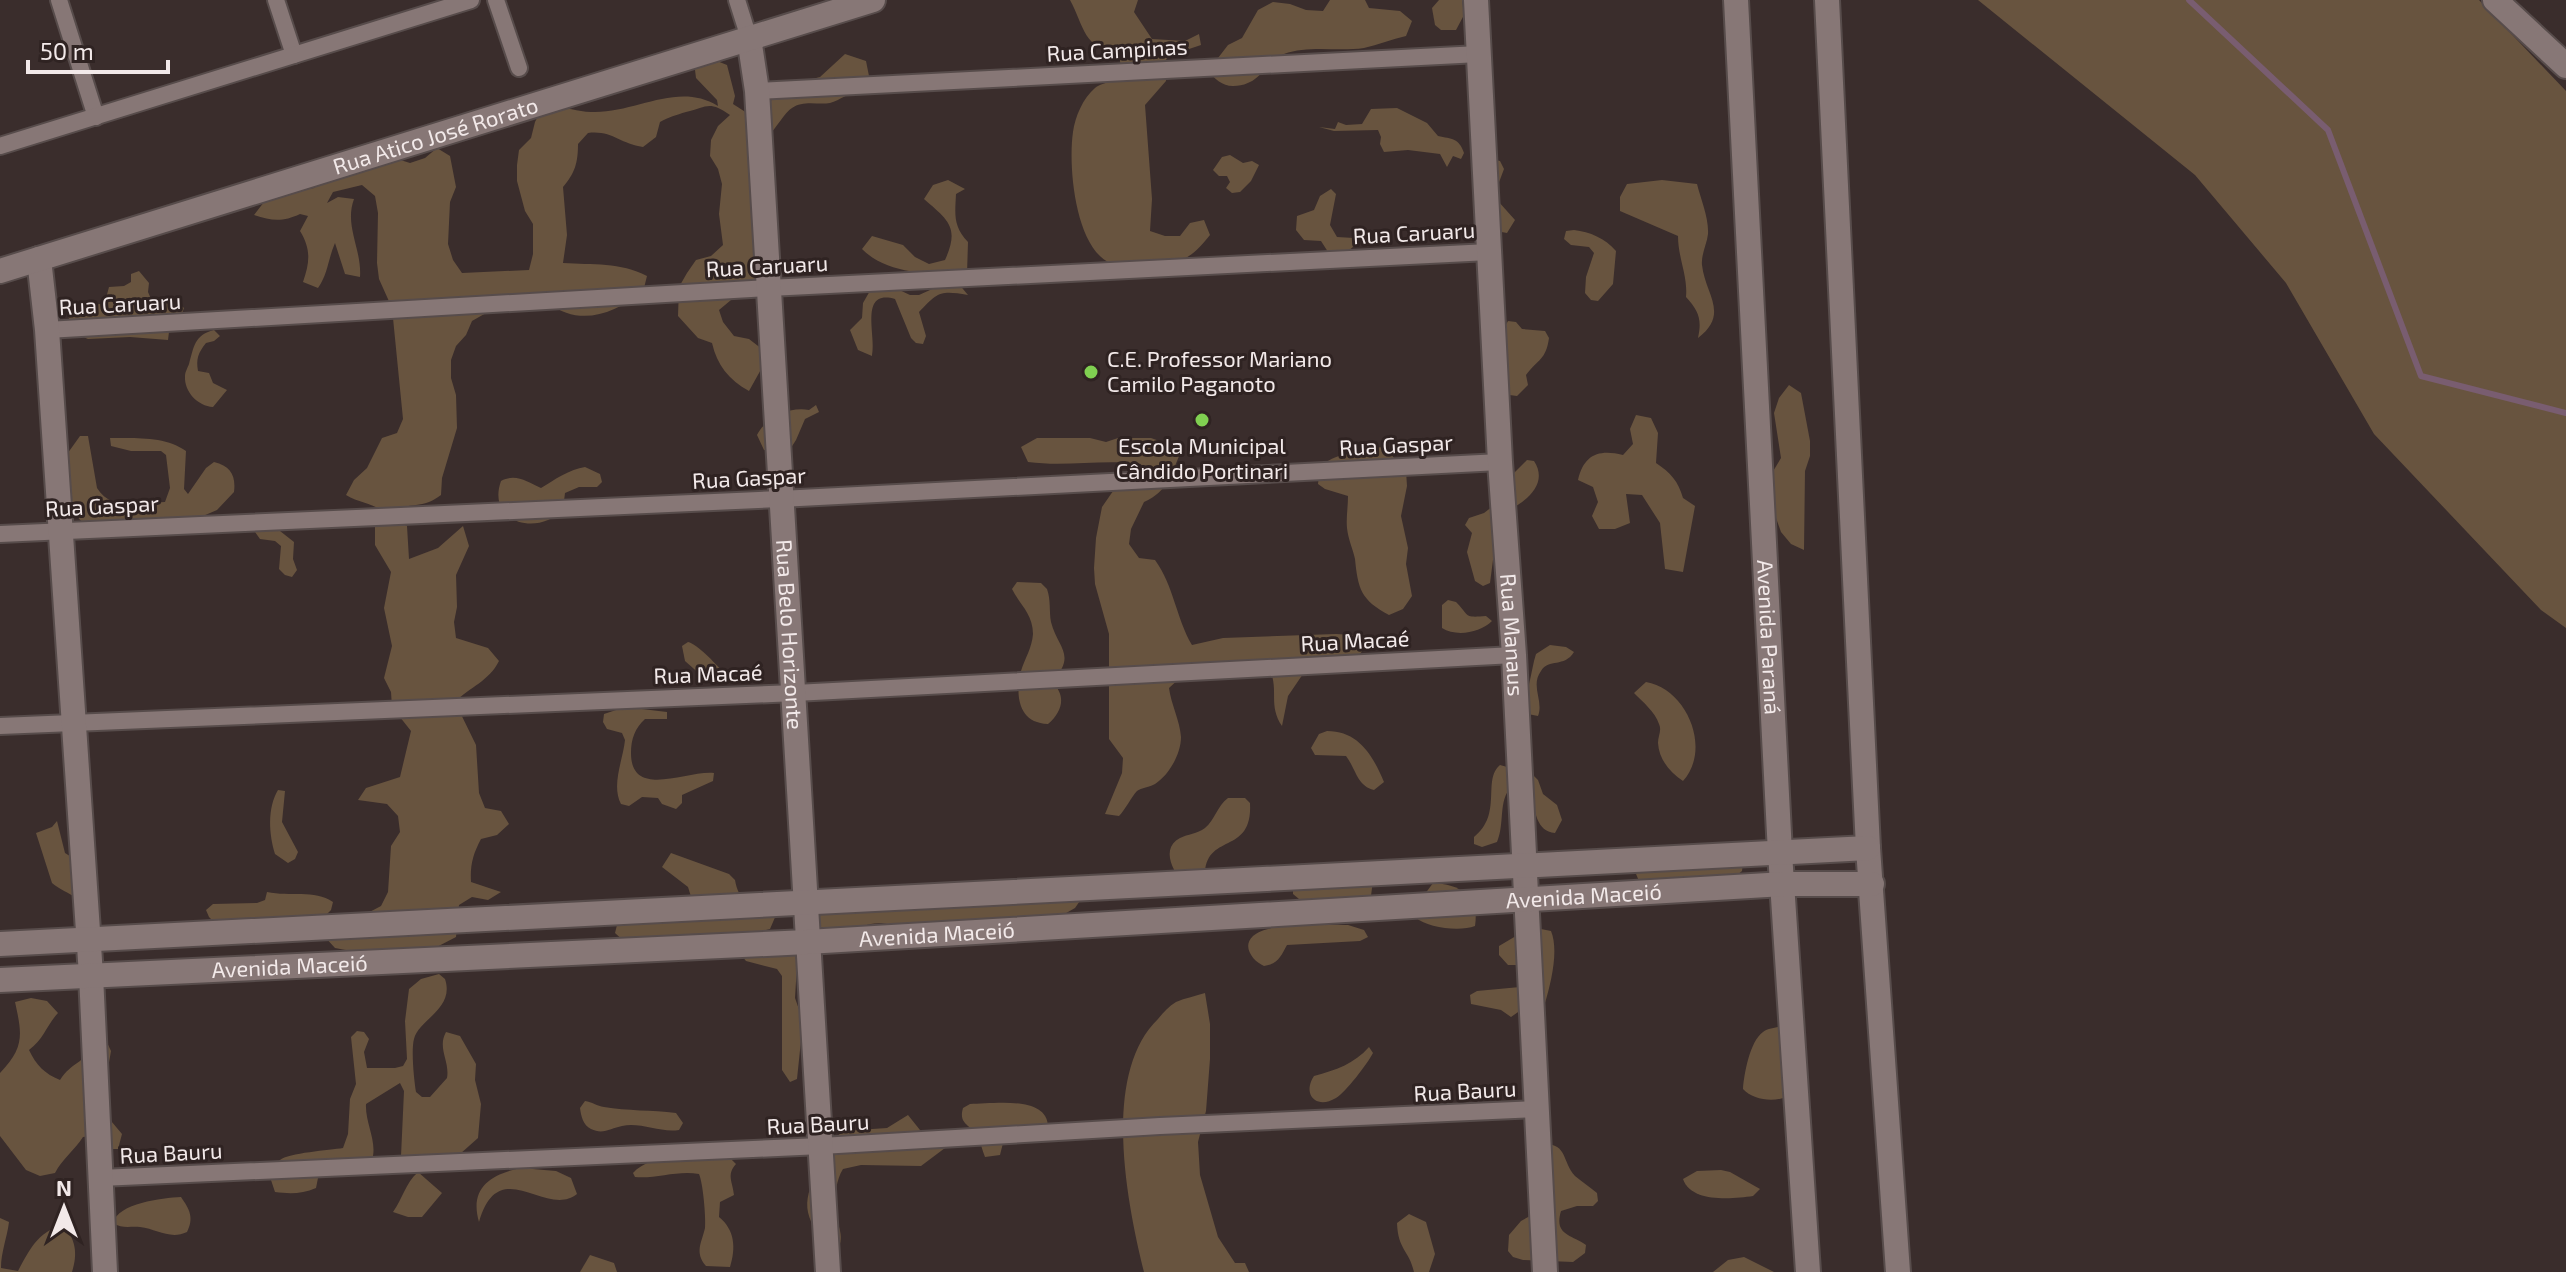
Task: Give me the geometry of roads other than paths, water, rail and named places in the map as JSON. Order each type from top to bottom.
[{"type":"street","points":[[59,0],[96,117]]},
{"type":"street","points":[[276,0],[294,55]]},
{"type":"street","points":[[0,146],[471,0]]},
{"type":"street","points":[[496,0],[519,68]]},
{"type":"street","name":"Rua Belo Horizonte","points":[[737,0],[749,38],[757,91],[828,1272]]},
{"type":"street","name":"Rua Atico José Rorato","points":[[0,271],[873,0]]},
{"type":"street","name":"Rua Manaus","points":[[1476,0],[1500,462],[1514,655],[1545,1272]]},
{"type":"street","name":"Avenida Paraná","points":[[1736,0],[1780,853],[1808,1272]]},
{"type":"street","points":[[1827,0],[1868,848],[1898,1272]]},
{"type":"street","points":[[2495,0],[2566,66]]},
{"type":"street","name":"Rua Campinas","points":[[757,91],[1479,54]]},
{"type":"street","name":"Rua Caruaru","points":[[47,330],[769,288],[1489,252]]},
{"type":"street","points":[[39,259],[47,330],[91,975],[105,1272]]},
{"type":"street","name":"Rua Gaspar","points":[[0,534],[780,499],[1500,462]]},
{"type":"street","name":"Rua Macaé","points":[[0,726],[795,693],[1514,655]]},
{"type":"street","name":"Avenida Maceió","points":[[0,944],[1525,863],[1868,848]]},
{"type":"street","name":"Avenida Maceió","points":[[0,980],[807,942],[1784,884],[1872,884]]},
{"type":"street","name":"Rua Bauru","points":[[100,1178],[821,1146],[1538,1109]]},
{"type":"waterway","points":[[2189,0],[2328,130],[2421,376],[2566,413]]},
{"type":"place","name":"C.E. Professor Mariano Camilo Paganoto","points":[[1091,372]]},
{"type":"place","name":"Escola Municipal Cândido Portinari","points":[[1202,420]]}]
